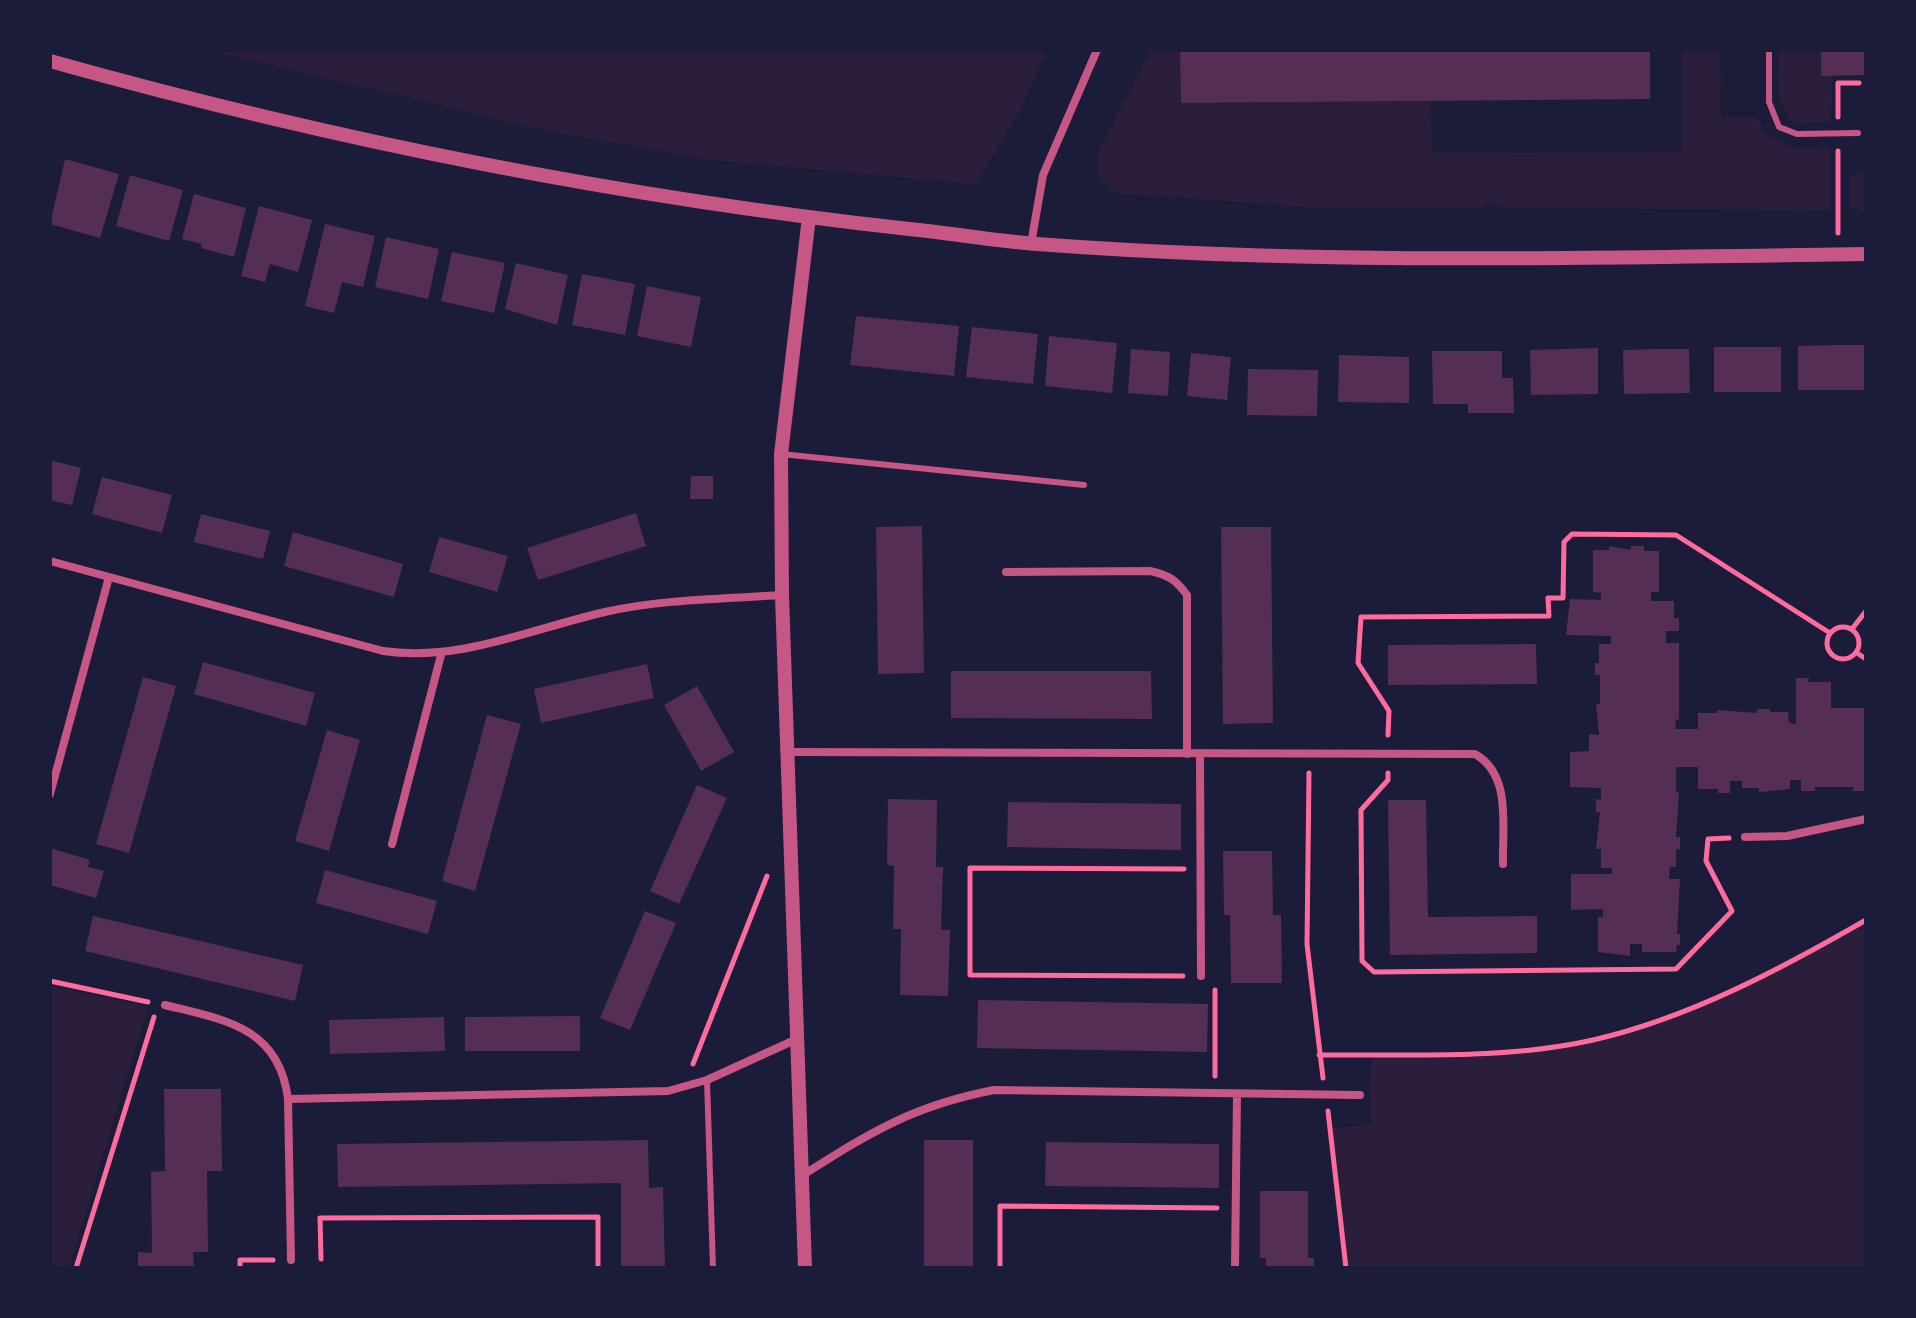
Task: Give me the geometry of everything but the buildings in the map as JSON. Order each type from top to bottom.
[{"type":"street","points":[[1031,244],[1043,175],[1097,50]]},
{"type":"street","points":[[50,61],[365,142],[669,198],[1031,244],[1339,259],[1866,254]]},
{"type":"street","points":[[805,1268],[782,595],[781,454],[809,217]]},
{"type":"street","points":[[50,561],[383,651],[441,655],[607,611],[782,595]]},
{"type":"street","points":[[1006,572],[1150,571],[1168,575],[1178,583],[1187,595],[1187,754]]},
{"type":"street","points":[[50,794],[109,577]]},
{"type":"street","points":[[392,844],[441,655]]},
{"type":"street","points":[[789,752],[1475,754],[1487,761],[1497,774],[1501,791],[1503,864]]},
{"type":"street","points":[[1200,754],[1201,976]]},
{"type":"street","points":[[1745,837],[1787,836],[1866,819]]},
{"type":"street","points":[[161,1004],[213,1017],[250,1031],[275,1052],[285,1074],[288,1099],[291,1260]]},
{"type":"street","points":[[288,1099],[636,1094],[684,1087],[707,1080],[798,1039]]},
{"type":"street","points":[[803,1175],[905,1114],[949,1099],[994,1090],[1360,1095]]},
{"type":"street","points":[[1235,1268],[1237,1094]]},
{"type":"lane","points":[[1769,50],[1769,102],[1779,127],[1797,134],[1858,133]]},
{"type":"lane","points":[[781,454],[1084,485]]},
{"type":"lane","points":[[707,1080],[713,1268]]},
{"type":"path","points":[[1838,254],[1838,83],[1859,83]]},
{"type":"path","points":[[1745,837],[1708,839],[1706,861],[1732,911],[1676,969],[1374,972],[1362,961],[1361,810],[1388,780],[1389,711],[1358,663],[1361,617],[1549,616],[1548,598],[1563,598],[1564,542],[1572,534],[1676,535],[1830,633]]},
{"type":"path","points":[[1852,629],[1866,611]]},
{"type":"path","points":[[1841,627],[1852,629],[1859,641],[1857,653],[1845,661],[1833,655],[1826,644],[1830,633],[1841,627]]},
{"type":"path","points":[[1857,653],[1866,659]]},
{"type":"path","points":[[1309,752],[1307,944],[1346,1268]]},
{"type":"path","points":[[1201,869],[970,868],[970,975],[1201,976],[1215,989],[1215,1093]]},
{"type":"path","points":[[684,1087],[768,871]]},
{"type":"path","points":[[1319,1055],[1476,1053],[1535,1049],[1594,1039],[1711,999],[1771,972],[1866,920]]},
{"type":"path","points":[[50,981],[161,1004],[76,1268]]},
{"type":"path","points":[[1000,1268],[1000,1206],[1236,1208]]},
{"type":"path","points":[[321,1259],[320,1218],[598,1217],[598,1268]]},
{"type":"path","points":[[240,1268],[240,1260],[291,1260]]},
{"type":"shaded area","points":[[208,50],[1047,50],[1019,113],[975,184],[712,160],[547,131]]},
{"type":"shaded area","points":[[1151,50],[1180,50],[1181,103],[1431,101],[1432,153],[1682,152],[1682,50],[1720,50],[1721,117],[1758,117],[1763,133],[1791,147],[1830,148],[1830,210],[1497,208],[1497,203],[1486,204],[1485,207],[1306,207],[1116,193],[1098,175],[1097,155]]},
{"type":"shaded area","points":[[1778,50],[1821,50],[1821,75],[1832,75],[1831,121],[1799,123],[1788,118],[1779,98]]},
{"type":"shaded area","points":[[1866,172],[1866,213],[1850,208],[1850,176]]},
{"type":"shaded area","points":[[1866,920],[1866,1268],[1346,1268],[1331,1128],[1370,1125],[1371,1054],[1509,1051],[1564,1045],[1627,1031],[1733,990]]},
{"type":"shaded area","points":[[50,986],[148,1007],[69,1268],[50,1268]]}]
